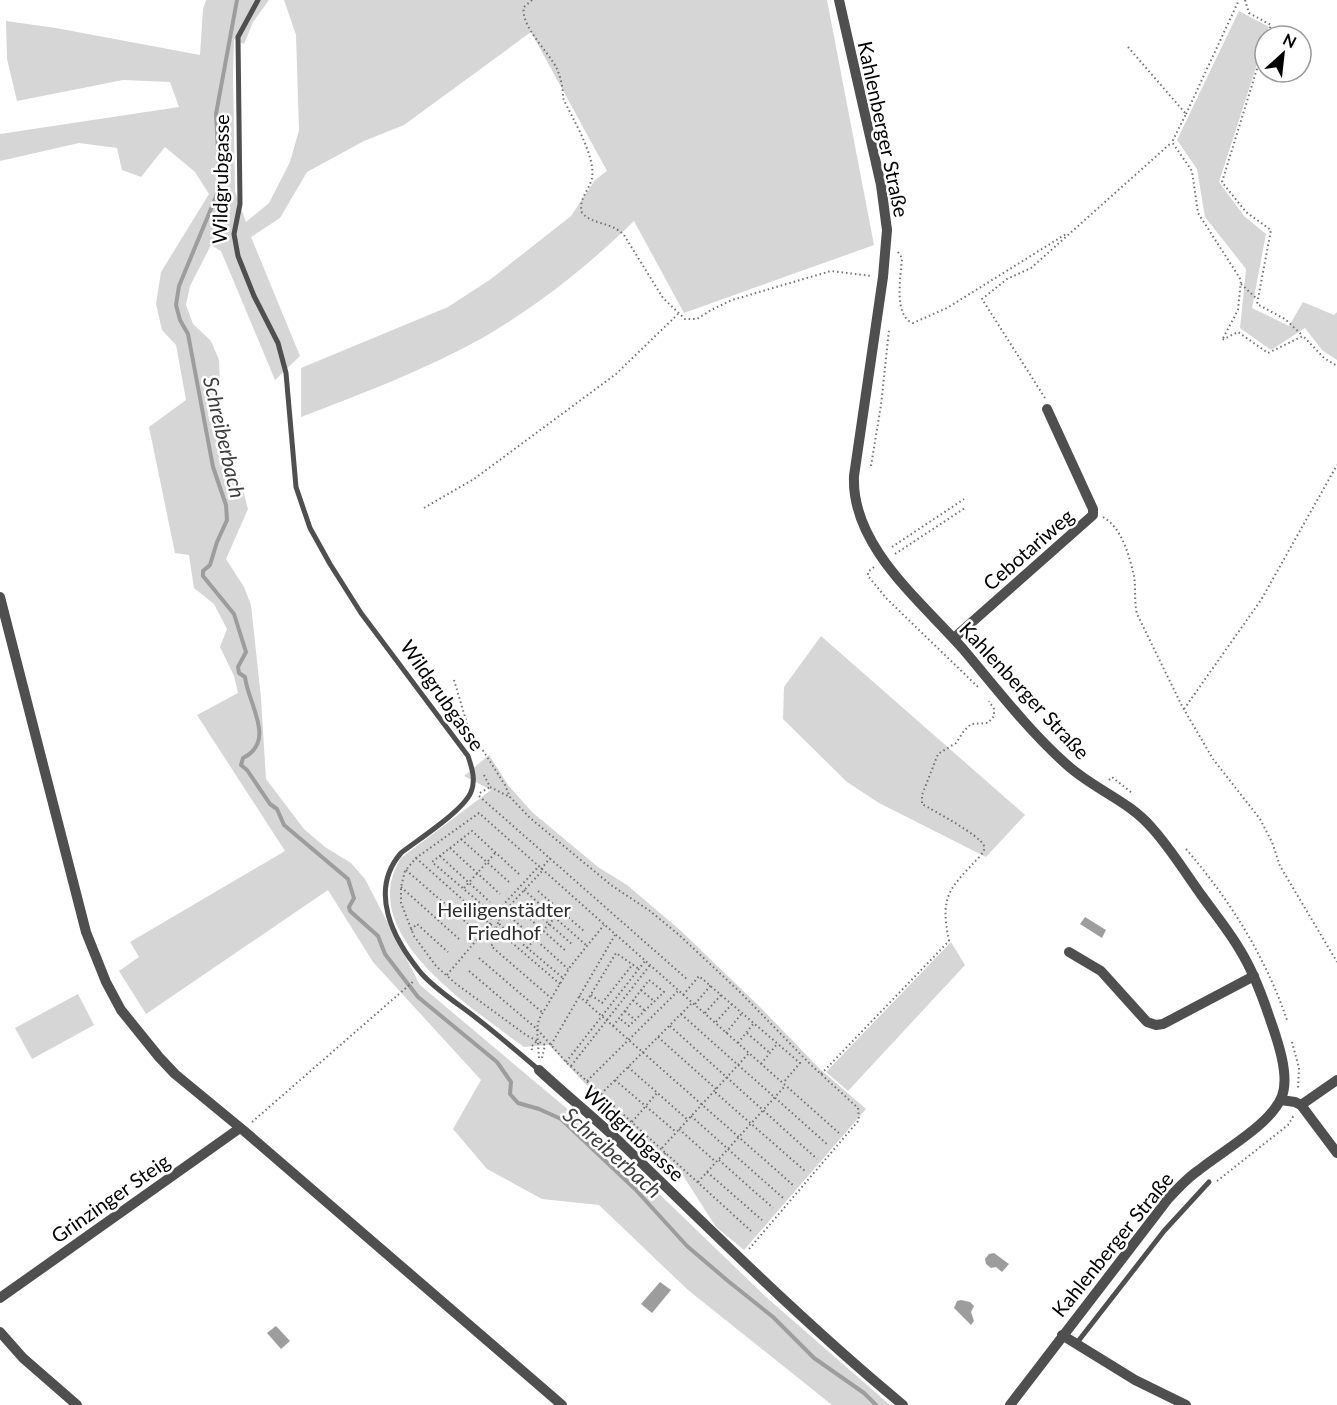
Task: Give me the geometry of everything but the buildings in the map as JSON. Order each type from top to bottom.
[{"type":"street","name":"Kahlenberger Straße","points":[[839,0],[887,230],[883,277],[856,456],[854,487],[856,506],[861,519],[882,559],[897,579],[954,638],[1029,726],[1066,764],[1088,782],[1123,802],[1153,829],[1234,940],[1254,976],[1282,1059],[1284,1080],[1281,1100],[1271,1113],[1255,1128],[1200,1168],[1168,1199],[1010,1405]]},
{"type":"street","name":"Cebotariweg","points":[[954,638],[1093,515],[1093,509],[1047,409]]},
{"type":"street","points":[[0,597],[86,932],[102,974],[121,1010],[159,1057],[203,1098],[562,1405]]},
{"type":"street","points":[[1069,952],[1101,971],[1147,1022],[1156,1025],[1163,1024],[1254,976]]},
{"type":"street","name":"Wildgrubgasse","points":[[539,1070],[622,1144],[740,1259],[855,1366],[903,1405]]},
{"type":"street","points":[[1298,1109],[1337,1080]]},
{"type":"street","points":[[1281,1100],[1295,1102],[1298,1109],[1337,1153]]},
{"type":"street","name":"Grinzinger Steig","points":[[0,1298],[242,1129]]},
{"type":"street","points":[[0,1332],[23,1358],[77,1405]]},
{"type":"street","points":[[1062,1335],[1135,1380],[1186,1405]]},
{"type":"lane","name":"Wildgrubgasse","points":[[258,0],[238,37],[240,204],[234,234],[238,256],[254,296],[278,343],[286,373],[296,488],[310,528],[330,564],[361,613],[468,756],[474,773],[472,791],[463,804],[394,861],[385,885],[386,903],[394,928],[422,974],[539,1070]]},
{"type":"lane","points":[[1076,1344],[1164,1232],[1209,1182]]},
{"type":"path","points":[[532,0],[524,7],[525,19],[557,69],[563,98],[591,161],[592,178],[581,202],[582,213],[592,221],[616,227],[624,235],[663,298],[678,314],[685,319],[697,319],[732,300],[831,271],[883,277]]},
{"type":"path","points":[[1047,409],[1047,401],[982,299],[1006,279],[1031,268],[1172,142],[1239,0]]},
{"type":"path","points":[[1245,0],[1249,13],[1271,24]]},
{"type":"path","points":[[1128,47],[1186,114]]},
{"type":"path","points":[[1253,82],[1222,182],[1245,212],[1271,230],[1257,304],[1285,319],[1324,358],[1337,366]]},
{"type":"path","points":[[1172,142],[1192,171],[1198,213],[1241,280],[1238,310],[1222,340],[1238,332],[1268,353],[1303,336]]},
{"type":"path","points":[[896,249],[902,258],[900,307],[909,322],[914,323],[947,308],[1074,229]]},
{"type":"path","points":[[1241,284],[1258,299]]},
{"type":"path","points":[[424,508],[474,479],[616,374],[678,314]]},
{"type":"path","points":[[1184,708],[1261,600],[1337,465]]},
{"type":"path","points":[[892,547],[964,499]]},
{"type":"path","points":[[896,554],[965,508]]},
{"type":"path","points":[[1093,515],[1105,518],[1118,530],[1134,578],[1134,600],[1137,614],[1184,708],[1213,759],[1260,819],[1272,842],[1280,866],[1337,962]]},
{"type":"path","points":[[882,559],[868,572],[868,576],[887,599],[978,687]]},
{"type":"path","points":[[454,680],[468,727],[505,785],[510,797]]},
{"type":"path","points":[[821,1075],[950,941],[945,910],[946,899],[951,888],[981,855],[984,845],[972,834],[922,804],[922,795],[938,754],[956,743],[971,724],[988,723],[992,720],[994,710],[985,695]]},
{"type":"path","points":[[472,767],[483,775],[490,787],[510,797],[530,818],[612,885],[678,934],[741,993],[821,1075],[858,1108],[859,1120],[740,1259]]},
{"type":"path","points":[[490,787],[478,795],[688,980]]},
{"type":"path","points":[[539,1070],[545,1045],[526,1035],[447,975],[425,952],[411,930],[401,903],[401,887],[406,870],[416,858],[479,813],[839,1133]]},
{"type":"path","points":[[519,874],[472,831],[432,862],[499,919],[500,925],[563,978]]},
{"type":"path","points":[[461,839],[510,883]]},
{"type":"path","points":[[450,848],[500,894]]},
{"type":"path","points":[[463,889],[496,852]]},
{"type":"path","points":[[440,856],[490,902]]},
{"type":"path","points":[[416,858],[560,984]]},
{"type":"path","points":[[447,975],[490,924],[494,915],[550,858]]},
{"type":"path","points":[[495,929],[499,919],[541,868]]},
{"type":"path","points":[[406,870],[468,924]]},
{"type":"path","points":[[401,887],[459,939]]},
{"type":"path","points":[[524,890],[588,946]]},
{"type":"path","points":[[538,891],[584,931]]},
{"type":"path","points":[[526,904],[572,944]]},
{"type":"path","points":[[520,910],[566,951]]},
{"type":"path","points":[[527,948],[561,911]]},
{"type":"path","points":[[514,920],[568,969]]},
{"type":"path","points":[[411,930],[417,924],[448,952]]},
{"type":"path","points":[[539,1070],[537,1029],[543,1013],[568,969],[604,925]]},
{"type":"path","points":[[501,934],[491,946],[551,998]]},
{"type":"path","points":[[551,1045],[615,934]]},
{"type":"path","points":[[586,1003],[616,953],[639,969]]},
{"type":"path","points":[[479,958],[543,1013]]},
{"type":"path","points":[[566,1062],[645,961]]},
{"type":"path","points":[[591,995],[602,1003],[633,964]]},
{"type":"path","points":[[571,1066],[650,965]]},
{"type":"path","points":[[469,971],[537,1029],[587,1082],[751,1231]]},
{"type":"path","points":[[683,995],[699,976],[800,1064],[763,1112],[698,1182]]},
{"type":"path","points":[[242,1129],[418,978]]},
{"type":"path","points":[[613,1026],[649,980],[664,992],[629,1026]]},
{"type":"path","points":[[601,1094],[711,986]]},
{"type":"path","points":[[641,990],[654,1001]]},
{"type":"path","points":[[587,1082],[678,991]]},
{"type":"path","points":[[704,1014],[721,994]]},
{"type":"path","points":[[579,996],[793,1185]]},
{"type":"path","points":[[633,1000],[645,1011]]},
{"type":"path","points":[[715,1023],[732,1004]]},
{"type":"path","points":[[624,1011],[635,1020]]},
{"type":"path","points":[[726,1033],[742,1013]]},
{"type":"path","points":[[681,1014],[828,1145]]},
{"type":"path","points":[[620,1018],[636,1033]]},
{"type":"path","points":[[738,1043],[754,1023]]},
{"type":"path","points":[[670,1026],[727,1077],[728,1081],[817,1159]]},
{"type":"path","points":[[747,1033],[770,1053]]},
{"type":"path","points":[[658,1037],[716,1089],[716,1093],[805,1172]]},
{"type":"path","points":[[761,1064],[777,1044]]},
{"type":"path","points":[[662,1149],[748,1053]]},
{"type":"path","points":[[628,1067],[688,1120]]},
{"type":"path","points":[[615,1080],[676,1132]]},
{"type":"path","points":[[632,1122],[657,1093]]},
{"type":"path","points":[[1209,1182],[1212,1185],[1292,1122],[1298,1109]]},
{"type":"path","points":[[691,1116],[783,1198]]},
{"type":"path","points":[[679,1129],[773,1208]]},
{"type":"path","points":[[707,1172],[762,1220]]},
{"type":"green space","points":[[206,0],[269,0],[253,22],[244,44],[234,39],[235,191],[246,222],[269,203],[290,162],[299,130],[296,35],[284,0],[827,0],[874,245],[684,313],[634,221],[563,283],[526,311],[486,336],[418,370],[301,417],[301,368],[448,307],[491,279],[571,216],[595,180],[607,171],[531,32],[404,125],[364,141],[307,172],[280,218],[251,237],[300,356],[275,380],[221,251],[211,245],[190,286],[186,305],[193,324],[211,341],[219,360],[220,384],[208,415],[242,487],[248,509],[226,559],[244,587],[251,605],[261,698],[266,779],[304,829],[325,847],[351,863],[365,879],[420,985],[597,1134],[766,1297],[890,1405],[832,1405],[688,1290],[599,1205],[542,1199],[487,1169],[453,1129],[481,1080],[373,962],[328,890],[146,1014],[119,971],[139,957],[130,942],[285,851],[197,715],[238,693],[234,676],[220,647],[227,629],[214,604],[194,588],[189,555],[175,553],[149,427],[186,400],[176,345],[162,330],[156,304],[161,272],[209,194],[195,172],[165,147],[141,177],[122,170],[117,148],[79,143],[0,161],[0,134],[179,107],[170,82],[123,80],[17,101],[7,59],[6,21],[200,55],[203,9]]},
{"type":"green space","points":[[1239,11],[1263,24],[1253,24],[1253,77],[1219,182],[1244,216],[1266,234],[1252,308],[1289,326],[1303,302],[1334,315],[1337,312],[1337,360],[1322,350],[1305,328],[1271,350],[1240,328],[1246,269],[1205,217],[1197,169],[1177,140]]},
{"type":"green space","points":[[821,636],[1025,815],[986,857],[879,803],[847,782],[783,719],[784,687]]},
{"type":"green space","name":"Heiligenstädter Friedhof","points":[[489,755],[508,785],[532,812],[598,867],[627,885],[680,930],[820,1069],[866,1109],[744,1250],[716,1227],[682,1174],[665,1156],[618,1119],[549,1045],[524,1047],[450,991],[426,967],[406,941],[393,914],[390,886],[401,858],[491,790],[464,776]]},
{"type":"green space","points":[[951,942],[965,965],[848,1091],[826,1072]]},
{"type":"green space","points":[[78,994],[94,1025],[32,1059],[15,1028]]},
{"type":"shaded area","points":[[1085,917],[1106,930],[1102,938],[1080,924]]},
{"type":"shaded area","points":[[994,1253],[1009,1264],[1002,1272],[986,1264],[985,1259],[989,1254]]},
{"type":"shaded area","points":[[660,1282],[671,1290],[652,1313],[641,1304]]},
{"type":"shaded area","points":[[957,1301],[970,1302],[974,1306],[971,1312],[974,1321],[971,1325],[954,1308]]},
{"type":"shaded area","points":[[276,1326],[290,1341],[281,1349],[267,1333]]},
{"type":"waterway","name":"Schreiberbach","points":[[237,0],[216,114],[220,187],[179,286],[176,305],[180,320],[188,334],[213,467],[226,505],[227,520],[210,565],[203,571],[203,576],[234,614],[246,652],[238,667],[239,673],[245,677],[258,721],[258,742],[253,751],[243,758],[241,765],[247,770],[270,804],[277,809],[284,825],[348,879],[354,898],[349,907],[350,911],[378,936],[385,954],[418,997],[497,1062],[511,1082],[510,1094],[518,1103],[561,1119],[635,1189],[687,1246],[773,1317],[814,1358],[864,1393],[876,1405]]}]
